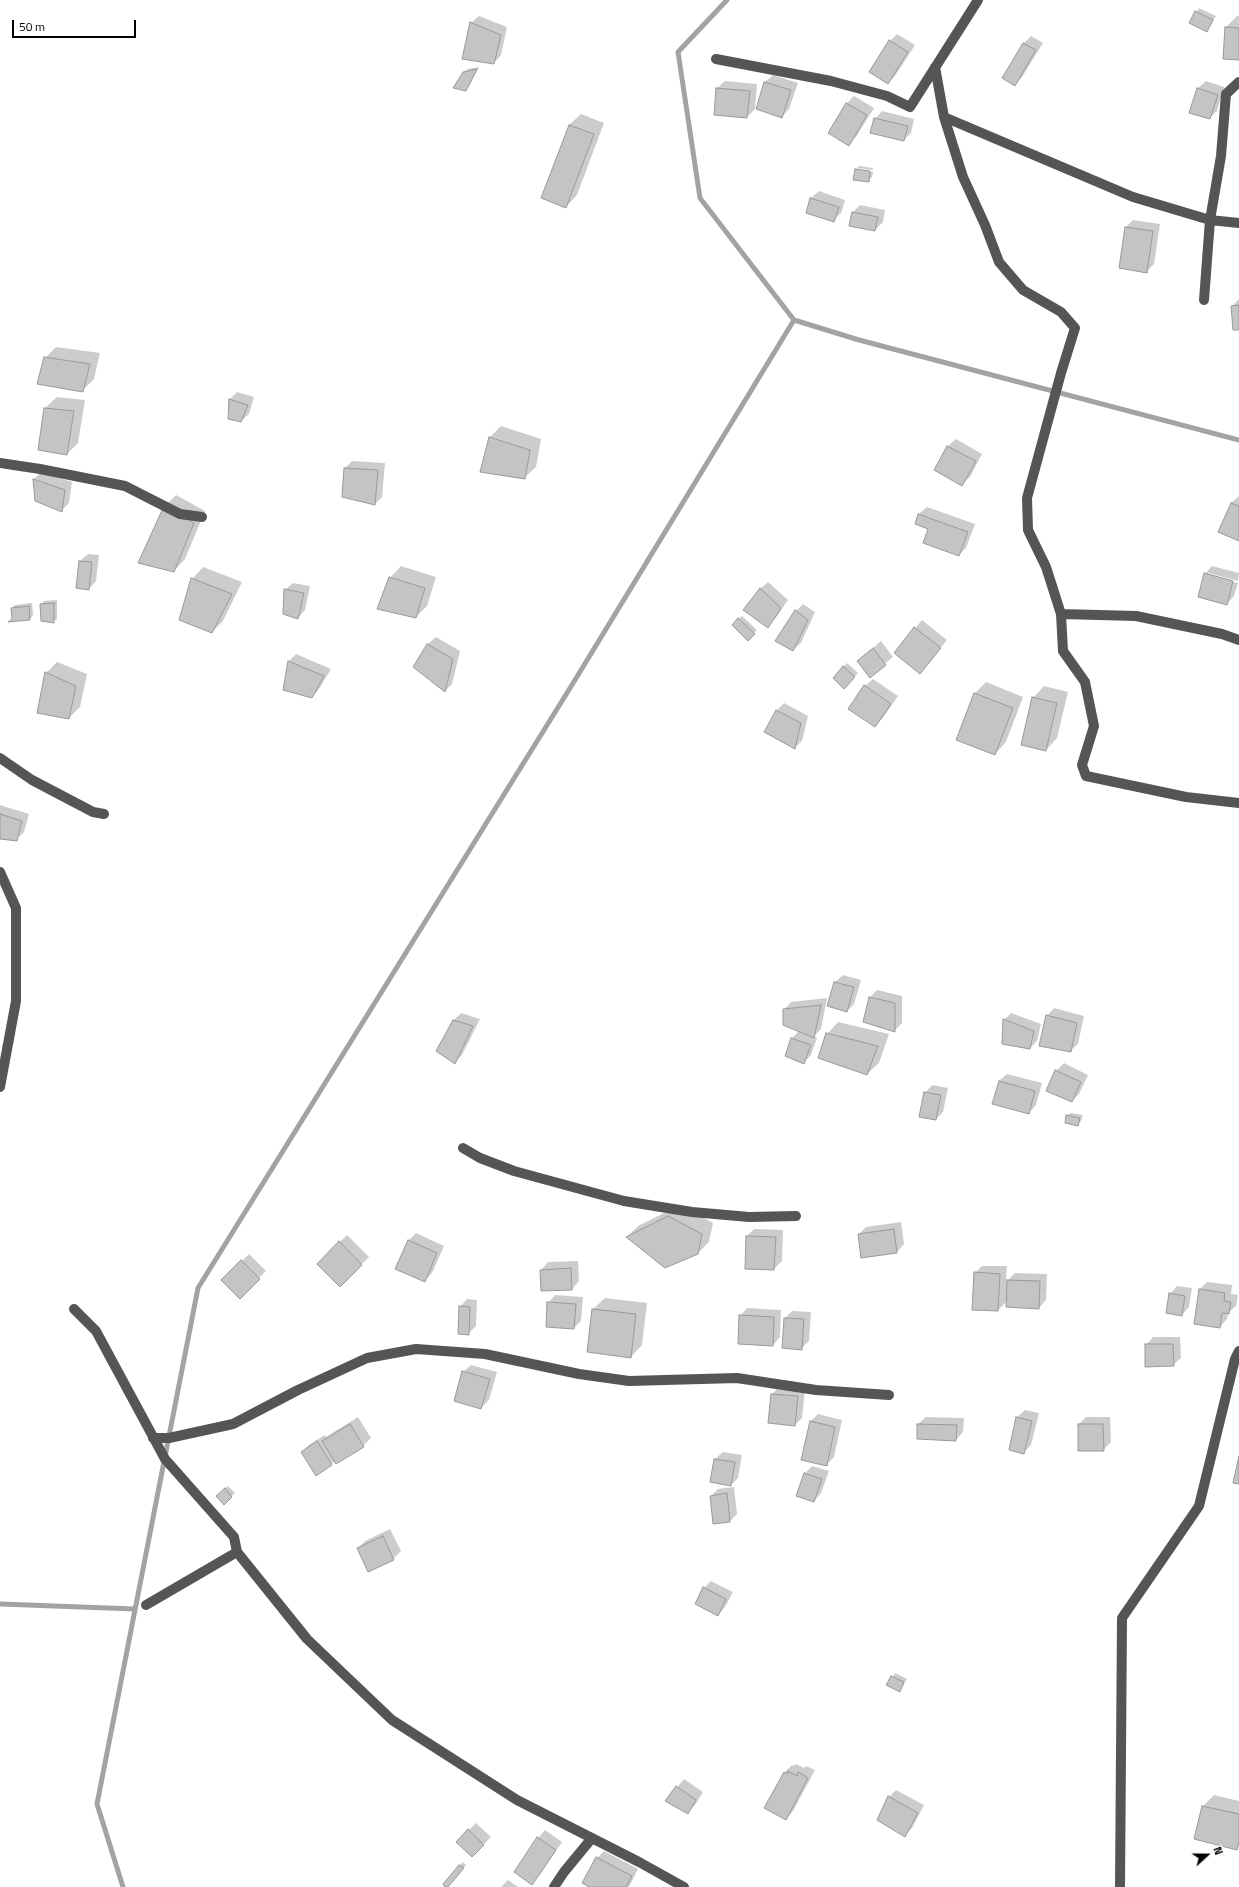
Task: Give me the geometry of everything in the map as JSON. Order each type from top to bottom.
[{"type":"street","points":[[716,59],[831,81],[887,96],[910,107],[978,0]]},
{"type":"street","points":[[935,67],[944,117],[963,177],[985,225],[999,262],[1023,290],[1061,312],[1075,328],[1061,373],[1027,498],[1028,530],[1046,567],[1061,614],[1063,651],[1085,682],[1094,726],[1082,765],[1086,776],[1186,797],[1239,803]]},
{"type":"street","points":[[1204,300],[1210,220],[1221,156],[1226,94],[1239,82]]},
{"type":"street","points":[[944,117],[1133,197],[1210,220],[1239,223]]},
{"type":"street","points":[[0,464],[40,469],[125,486],[180,514],[202,517]]},
{"type":"street","points":[[1061,614],[1136,616],[1222,634],[1239,640]]},
{"type":"street","points":[[0,758],[32,780],[93,812],[104,814]]},
{"type":"street","points":[[0,872],[16,908],[16,1001],[0,1087]]},
{"type":"street","points":[[463,1148],[480,1158],[514,1172],[624,1202],[692,1212],[749,1217],[796,1216]]},
{"type":"street","points":[[74,1309],[96,1331],[165,1459],[234,1537],[237,1552],[307,1639],[392,1720],[517,1800],[684,1887]]},
{"type":"street","points":[[153,1438],[169,1438],[233,1424],[298,1390],[367,1358],[416,1349],[485,1354],[579,1374],[629,1381],[737,1378],[816,1390],[889,1395]]},
{"type":"street","points":[[1120,1887],[1122,1618],[1199,1506],[1235,1359],[1239,1351]]},
{"type":"street","points":[[146,1605],[237,1552]]},
{"type":"street","points":[[554,1887],[564,1872],[592,1838]]},
{"type":"building","points":[[1195,11],[1213,20],[1207,32],[1189,23]]},
{"type":"building","points":[[470,22],[501,35],[494,64],[462,59]]},
{"type":"building","points":[[1225,27],[1239,28],[1239,60],[1223,59]]},
{"type":"building","points":[[889,40],[908,52],[888,84],[869,72]]},
{"type":"building","points":[[1023,43],[1036,50],[1015,86],[1002,78]]},
{"type":"building","points":[[477,69],[466,91],[453,88],[463,72]]},
{"type":"building","points":[[764,82],[791,90],[782,118],[756,109]]},
{"type":"building","points":[[716,88],[750,91],[747,118],[714,115]]},
{"type":"building","points":[[1197,88],[1218,95],[1210,119],[1189,113]]},
{"type":"building","points":[[846,103],[867,115],[849,146],[828,133]]},
{"type":"building","points":[[874,118],[908,126],[904,141],[870,133]]},
{"type":"building","points":[[569,125],[594,134],[566,208],[541,198]]},
{"type":"building","points":[[855,169],[870,171],[869,182],[853,180]]},
{"type":"building","points":[[810,198],[839,207],[834,222],[806,213]]},
{"type":"building","points":[[852,212],[878,217],[875,231],[849,226]]},
{"type":"building","points":[[1125,227],[1153,231],[1147,273],[1119,268]]},
{"type":"building","points":[[1239,305],[1239,330],[1233,330],[1231,306]]},
{"type":"building","points":[[44,357],[90,364],[83,392],[37,384]]},
{"type":"building","points":[[229,399],[248,405],[241,422],[228,419]]},
{"type":"building","points":[[44,408],[74,411],[67,455],[38,450]]},
{"type":"building","points":[[489,437],[530,450],[525,479],[480,472]]},
{"type":"building","points":[[947,446],[976,461],[962,486],[934,470]]},
{"type":"building","points":[[344,468],[378,470],[375,505],[342,497]]},
{"type":"building","points":[[33,479],[65,490],[62,512],[35,501]]},
{"type":"building","points":[[1231,503],[1239,506],[1239,541],[1218,532]]},
{"type":"building","points":[[164,506],[194,523],[174,572],[138,563]]},
{"type":"building","points":[[918,514],[968,532],[959,556],[923,543],[928,529],[915,524]]},
{"type":"building","points":[[79,561],[92,562],[89,590],[76,588]]},
{"type":"building","points":[[1204,573],[1233,581],[1227,605],[1198,597]]},
{"type":"building","points":[[389,577],[425,588],[416,618],[377,609]]},
{"type":"building","points":[[191,578],[232,594],[212,633],[179,620]]},
{"type":"building","points":[[760,588],[781,608],[768,628],[743,610]]},
{"type":"building","points":[[284,589],[304,593],[298,619],[283,614]]},
{"type":"building","points":[[54,603],[54,623],[41,621],[40,604]]},
{"type":"building","points":[[29,606],[30,620],[8,622],[12,619],[11,608]]},
{"type":"building","points":[[795,610],[808,620],[793,651],[775,641]]},
{"type":"building","points":[[738,618],[755,634],[748,641],[732,625]]},
{"type":"building","points":[[914,627],[941,648],[920,674],[894,653]]},
{"type":"building","points":[[427,644],[453,659],[445,692],[413,667]]},
{"type":"building","points":[[873,648],[886,665],[870,678],[857,661]]},
{"type":"building","points":[[288,661],[324,676],[312,698],[283,690]]},
{"type":"building","points":[[843,666],[855,677],[844,689],[833,678]]},
{"type":"building","points":[[45,672],[76,686],[69,719],[37,713]]},
{"type":"building","points":[[864,685],[891,704],[875,727],[848,709]]},
{"type":"building","points":[[974,693],[1013,708],[995,755],[956,740]]},
{"type":"building","points":[[1032,697],[1057,703],[1046,751],[1021,745]]},
{"type":"building","points":[[776,710],[801,723],[795,749],[764,732]]},
{"type":"building","points":[[0,814],[22,821],[17,841],[0,839]]},
{"type":"building","points":[[834,982],[854,987],[847,1012],[827,1006]]},
{"type":"building","points":[[869,997],[895,1003],[895,1032],[863,1022]]},
{"type":"building","points":[[821,1005],[814,1038],[783,1025],[783,1009]]},
{"type":"building","points":[[1046,1015],[1077,1023],[1071,1052],[1039,1046]]},
{"type":"building","points":[[1003,1019],[1034,1031],[1030,1049],[1002,1044]]},
{"type":"building","points":[[453,1020],[473,1026],[455,1064],[436,1051]]},
{"type":"building","points":[[826,1033],[878,1046],[867,1075],[818,1058]]},
{"type":"building","points":[[791,1038],[811,1045],[804,1064],[785,1056]]},
{"type":"building","points":[[1055,1070],[1081,1082],[1072,1102],[1046,1091]]},
{"type":"building","points":[[999,1081],[1035,1091],[1029,1114],[992,1104]]},
{"type":"building","points":[[924,1092],[941,1095],[936,1120],[919,1117]]},
{"type":"building","points":[[1066,1115],[1080,1118],[1078,1126],[1065,1123]]},
{"type":"building","points":[[668,1216],[702,1234],[698,1254],[665,1268],[626,1237]]},
{"type":"building","points":[[894,1229],[897,1253],[861,1258],[858,1234]]},
{"type":"building","points":[[746,1236],[776,1237],[774,1270],[745,1269]]},
{"type":"building","points":[[408,1240],[437,1253],[425,1282],[395,1269]]},
{"type":"building","points":[[339,1241],[362,1265],[340,1287],[317,1264]]},
{"type":"building","points":[[241,1260],[260,1279],[240,1299],[221,1280]]},
{"type":"building","points":[[571,1268],[572,1290],[541,1291],[540,1270]]},
{"type":"building","points":[[974,1272],[1000,1274],[998,1311],[972,1310]]},
{"type":"building","points":[[1007,1280],[1040,1281],[1039,1309],[1006,1307]]},
{"type":"building","points":[[1199,1289],[1225,1293],[1224,1301],[1231,1302],[1229,1314],[1222,1313],[1220,1328],[1194,1324]]},
{"type":"building","points":[[1169,1293],[1185,1296],[1182,1316],[1166,1313]]},
{"type":"building","points":[[547,1302],[576,1304],[574,1329],[546,1327]]},
{"type":"building","points":[[459,1306],[470,1307],[469,1335],[458,1334]]},
{"type":"building","points":[[592,1309],[636,1314],[631,1358],[587,1352]]},
{"type":"building","points":[[739,1315],[774,1317],[773,1346],[738,1344]]},
{"type":"building","points":[[784,1318],[804,1319],[802,1350],[782,1348]]},
{"type":"building","points":[[1145,1344],[1173,1344],[1174,1366],[1145,1367]]},
{"type":"building","points":[[462,1371],[490,1379],[481,1409],[454,1401]]},
{"type":"building","points":[[771,1394],[798,1396],[795,1426],[768,1423]]},
{"type":"building","points":[[1016,1417],[1032,1421],[1024,1454],[1009,1450]]},
{"type":"building","points":[[810,1421],[835,1427],[827,1466],[801,1460]]},
{"type":"building","points":[[350,1424],[364,1447],[336,1464],[322,1441]]},
{"type":"building","points":[[917,1424],[957,1425],[956,1441],[917,1439]]},
{"type":"building","points":[[1078,1424],[1103,1424],[1104,1451],[1078,1451]]},
{"type":"building","points":[[317,1441],[332,1465],[316,1476],[301,1452]]},
{"type":"building","points":[[1239,1456],[1239,1484],[1233,1483]]},
{"type":"building","points":[[714,1459],[735,1462],[731,1486],[710,1482]]},
{"type":"building","points":[[804,1473],[822,1479],[814,1502],[796,1496]]},
{"type":"building","points":[[225,1488],[232,1497],[224,1505],[216,1496]]},
{"type":"building","points":[[727,1493],[730,1522],[713,1524],[710,1496]]},
{"type":"building","points":[[383,1536],[394,1560],[368,1572],[357,1548]]},
{"type":"building","points":[[703,1587],[726,1599],[718,1616],[695,1604]]},
{"type":"building","points":[[891,1676],[904,1682],[900,1692],[886,1685]]},
{"type":"building","points":[[788,1771],[797,1776],[798,1772],[808,1778],[786,1820],[764,1808],[784,1772],[787,1774]]},
{"type":"building","points":[[676,1786],[696,1800],[688,1814],[665,1801]]},
{"type":"building","points":[[888,1796],[918,1813],[905,1837],[877,1820]]},
{"type":"building","points":[[1202,1806],[1239,1814],[1239,1842],[1237,1850],[1194,1839]]},
{"type":"building","points":[[468,1829],[484,1845],[472,1857],[456,1842]]},
{"type":"building","points":[[537,1837],[556,1850],[532,1885],[514,1872]]},
{"type":"building","points":[[596,1857],[632,1876],[626,1887],[589,1887],[582,1883]]},
{"type":"building","points":[[459,1865],[464,1868],[448,1887],[445,1887],[443,1884]]},
{"type":"waterway","points":[[123,1887],[97,1804],[198,1288],[575,680],[794,320],[700,198],[678,52],[727,0]]},
{"type":"waterway","points":[[794,320],[859,340],[1239,440]]},
{"type":"waterway","points":[[0,1604],[135,1609]]}]
